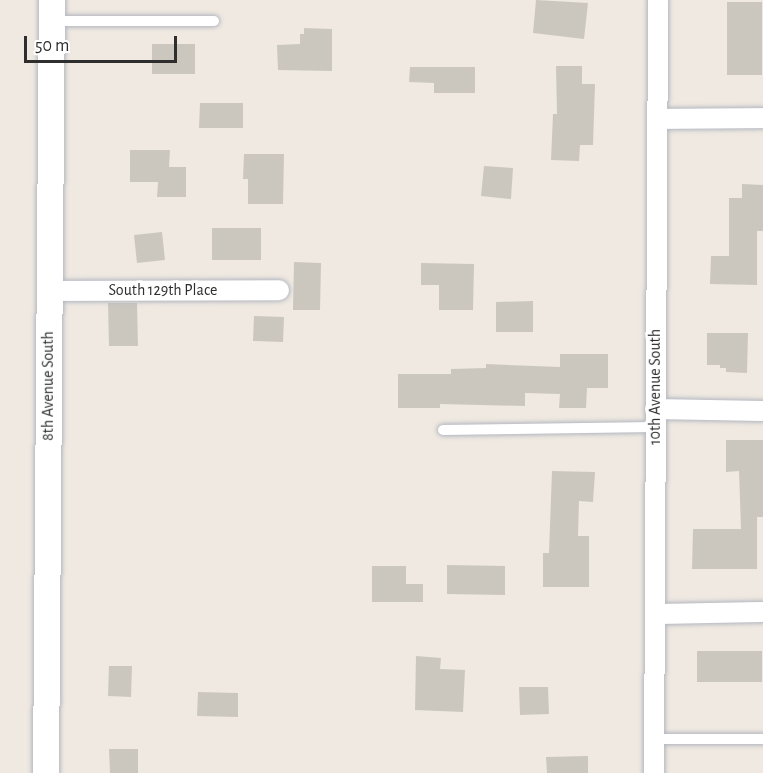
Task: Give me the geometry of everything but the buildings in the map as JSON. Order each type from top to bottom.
[{"type":"street","name":"10th Avenue South","points":[[654,773],[658,0]]},
{"type":"street","name":"8th Avenue South","points":[[46,773],[52,10]]},
{"type":"street","points":[[658,119],[763,118]]},
{"type":"street","name":"South 129th Place","points":[[48,291],[279,290]]},
{"type":"street","points":[[655,418],[763,411]]},
{"type":"street","points":[[656,614],[763,612]]},
{"type":"lane","points":[[52,10],[214,21]]},
{"type":"lane","points":[[442,430],[655,418]]},
{"type":"lane","points":[[655,739],[763,739]]}]
